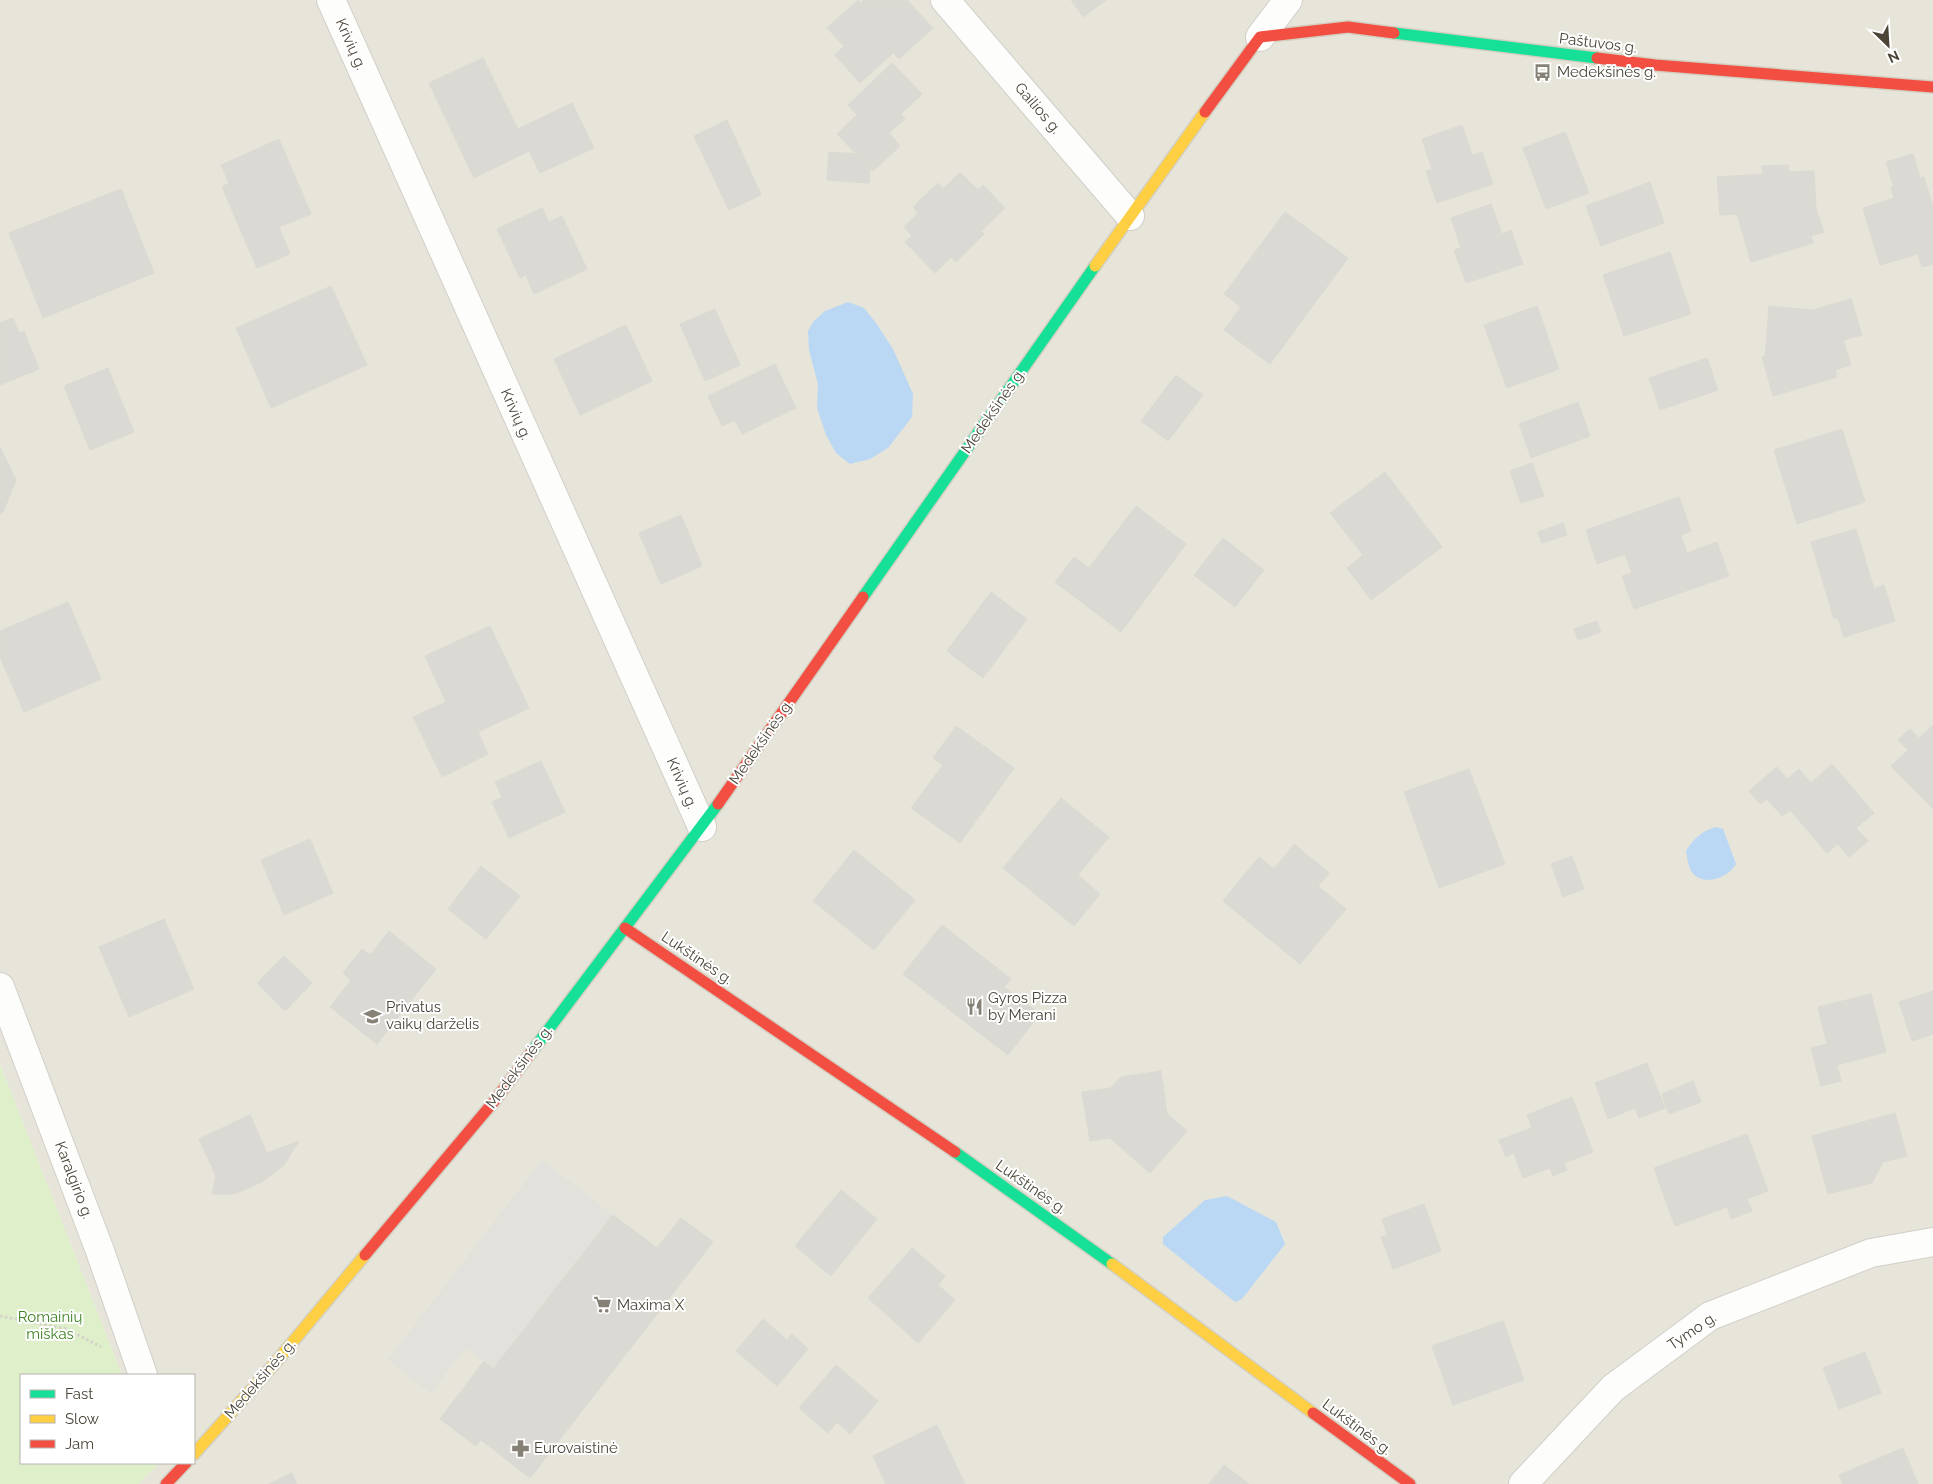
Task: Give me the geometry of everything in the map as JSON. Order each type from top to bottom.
[{"type":"street","name":"Krivių g.","points":[[331,0],[702,827]]},
{"type":"street","name":"Gailios g.","points":[[945,0],[1130,216]]},
{"type":"street","name":"Medekšinės g.","points":[[195,1453],[276,1362],[496,1099],[702,827],[1130,216],[1288,0]]},
{"type":"street","name":"Paštuvos g.","points":[[1260,37],[1348,27],[1654,65],[1933,87]]},
{"type":"street","name":"Lukštinės g.","points":[[625,928],[929,1133],[1080,1240],[1410,1484]]},
{"type":"street","name":"Karalgirio g.","points":[[0,987],[100,1251],[142,1372]]},
{"type":"street","name":"Tymo g.","points":[[1523,1484],[1613,1388],[1710,1316],[1870,1253],[1933,1242]]},
{"type":"path","points":[[0,1316],[67,1329],[142,1372]]},
{"type":"shaded area","points":[[0,0],[1933,0],[1933,1484],[138,1484],[157,1466],[156,1464],[195,1464],[195,1374],[122,1374],[0,1064]]},
{"type":"shaded area","points":[[542,1160],[613,1215],[493,1369],[466,1347],[431,1393],[388,1360]]},
{"type":"green space","name":"Romainių miškas","points":[[0,1064],[122,1374],[20,1374],[20,1464],[156,1464],[157,1466],[138,1484],[0,1484]]},
{"type":"water","points":[[848,302],[864,308],[876,323],[893,349],[913,394],[912,417],[888,448],[870,459],[850,464],[836,453],[826,435],[817,408],[818,384],[809,350],[808,331],[814,321],[825,311]]},
{"type":"water","points":[[1717,827],[1723,829],[1736,864],[1721,877],[1708,880],[1702,879],[1691,871],[1686,851],[1699,836]]},
{"type":"water","points":[[1227,1196],[1276,1222],[1285,1244],[1242,1299],[1235,1302],[1163,1244],[1163,1237],[1205,1200]]},
{"type":"building","points":[[858,0],[861,3],[864,0],[907,0],[933,28],[899,59],[893,53],[860,83],[835,55],[844,46],[827,28]]},
{"type":"building","points":[[1071,0],[1106,0],[1083,17]]},
{"type":"building","points":[[483,58],[518,129],[572,103],[594,148],[540,173],[529,151],[474,178],[429,83]]},
{"type":"building","points":[[892,63],[922,94],[901,114],[905,119],[889,133],[900,146],[873,171],[837,134],[857,115],[848,105]]},
{"type":"building","points":[[727,120],[761,195],[729,210],[694,136]]},
{"type":"building","points":[[1462,125],[1472,155],[1482,152],[1493,184],[1437,203],[1426,171],[1432,169],[1422,139]]},
{"type":"building","points":[[1565,132],[1589,193],[1546,209],[1523,148]]},
{"type":"building","points":[[279,139],[311,214],[279,227],[290,254],[257,268],[222,187],[229,183],[221,165]]},
{"type":"building","points":[[829,152],[857,154],[870,168],[869,183],[827,180]]},
{"type":"building","points":[[1913,154],[1920,178],[1924,177],[1933,207],[1933,264],[1922,267],[1918,254],[1880,265],[1863,208],[1894,198],[1891,188],[1894,187],[1886,162]]},
{"type":"building","points":[[1788,165],[1789,172],[1814,171],[1816,209],[1824,232],[1811,236],[1813,243],[1751,262],[1737,214],[1720,215],[1717,177],[1763,174],[1762,166]]},
{"type":"building","points":[[960,172],[978,190],[983,185],[1005,208],[981,231],[984,234],[956,262],[951,257],[935,273],[905,242],[912,236],[904,227],[918,213],[913,207],[938,183],[943,189]]},
{"type":"building","points":[[1650,182],[1664,223],[1601,246],[1586,206]]},
{"type":"building","points":[[121,189],[154,273],[43,318],[9,233]]},
{"type":"building","points":[[1491,204],[1502,234],[1511,230],[1523,264],[1466,283],[1454,250],[1461,248],[1451,218]]},
{"type":"building","points":[[542,208],[549,222],[562,216],[587,269],[534,294],[526,275],[520,278],[497,229]]},
{"type":"building","points":[[1285,212],[1348,258],[1270,364],[1224,330],[1241,307],[1224,294]]},
{"type":"building","points":[[1670,252],[1691,314],[1624,336],[1603,275]]},
{"type":"building","points":[[331,286],[367,365],[271,408],[236,328]]},
{"type":"building","points":[[1851,299],[1862,335],[1843,340],[1851,365],[1835,370],[1837,377],[1773,396],[1762,357],[1765,357],[1769,306],[1812,310]]},
{"type":"building","points":[[1537,306],[1559,369],[1507,388],[1484,325]]},
{"type":"building","points":[[715,309],[740,365],[705,381],[680,324]]},
{"type":"building","points":[[13,318],[19,333],[24,331],[39,369],[0,385],[0,323]]},
{"type":"building","points":[[626,325],[652,381],[580,415],[554,359]]},
{"type":"building","points":[[1707,358],[1718,390],[1660,410],[1649,378]]},
{"type":"building","points":[[775,364],[796,408],[742,434],[735,420],[722,426],[708,396]]},
{"type":"building","points":[[108,368],[134,432],[90,450],[64,386]]},
{"type":"building","points":[[1176,375],[1203,395],[1168,441],[1141,421]]},
{"type":"building","points":[[1578,402],[1590,436],[1531,458],[1519,424]]},
{"type":"building","points":[[1842,429],[1865,502],[1797,524],[1774,450]]},
{"type":"building","points":[[0,447],[16,480],[3,512],[0,514]]},
{"type":"building","points":[[1532,463],[1544,496],[1521,503],[1510,471]]},
{"type":"building","points":[[1385,472],[1442,547],[1371,600],[1347,568],[1363,555],[1330,513]]},
{"type":"building","points":[[1679,497],[1691,531],[1681,535],[1687,553],[1717,542],[1729,576],[1634,609],[1622,576],[1632,573],[1625,554],[1597,564],[1586,530]]},
{"type":"building","points":[[1136,506],[1186,544],[1121,632],[1055,582],[1074,557],[1089,568]]},
{"type":"building","points":[[681,515],[702,566],[661,584],[639,533]]},
{"type":"building","points":[[1563,523],[1567,535],[1542,543],[1538,532]]},
{"type":"building","points":[[1856,529],[1874,589],[1884,585],[1895,621],[1844,637],[1838,618],[1834,619],[1811,542]]},
{"type":"building","points":[[1223,538],[1264,570],[1235,607],[1194,575]]},
{"type":"building","points":[[991,592],[1027,619],[983,678],[947,651]]},
{"type":"building","points":[[68,602],[101,679],[24,712],[0,657],[0,631]]},
{"type":"building","points":[[1597,621],[1601,632],[1578,640],[1574,629]]},
{"type":"building","points":[[490,626],[529,708],[478,732],[488,754],[442,777],[413,717],[446,702],[425,656]]},
{"type":"building","points":[[1933,725],[1933,809],[1891,766],[1908,750],[1898,740],[1910,729],[1919,738]]},
{"type":"building","points":[[956,726],[1014,768],[960,843],[911,808],[943,765],[933,758]]},
{"type":"building","points":[[541,761],[565,812],[509,838],[492,802],[502,797],[495,782]]},
{"type":"building","points":[[1832,764],[1874,813],[1856,828],[1868,841],[1849,857],[1838,844],[1827,853],[1790,810],[1782,816],[1767,799],[1760,804],[1749,791],[1777,767],[1787,779],[1799,769],[1811,783]]},
{"type":"building","points":[[1469,769],[1505,864],[1439,888],[1404,792]]},
{"type":"building","points":[[1061,798],[1109,837],[1078,875],[1100,894],[1074,926],[1003,868]]},
{"type":"building","points":[[310,839],[333,893],[284,915],[261,860]]},
{"type":"building","points":[[1294,844],[1329,873],[1318,886],[1346,909],[1300,964],[1223,901],[1259,857],[1274,869]]},
{"type":"building","points":[[854,850],[915,900],[874,950],[813,901]]},
{"type":"building","points":[[1572,856],[1584,889],[1563,897],[1551,864]]},
{"type":"building","points":[[481,866],[520,896],[486,939],[448,909]]},
{"type":"building","points":[[164,919],[194,989],[129,1017],[99,947]]},
{"type":"building","points":[[942,925],[1011,979],[1004,987],[1040,1014],[1008,1055],[903,974]]},
{"type":"building","points":[[389,931],[436,969],[377,1044],[330,1007],[351,980],[343,973],[362,949],[370,955]]},
{"type":"building","points":[[284,956],[312,983],[285,1011],[257,983]]},
{"type":"building","points":[[1933,991],[1933,1034],[1912,1041],[1899,1002]]},
{"type":"building","points":[[1871,994],[1886,1052],[1837,1065],[1841,1081],[1821,1086],[1811,1048],[1827,1044],[1818,1007]]},
{"type":"building","points":[[1647,1063],[1665,1108],[1639,1118],[1635,1108],[1608,1119],[1595,1083]]},
{"type":"building","points":[[1161,1071],[1167,1114],[1187,1131],[1150,1173],[1110,1138],[1090,1141],[1082,1092],[1111,1088],[1121,1077]]},
{"type":"building","points":[[1693,1081],[1701,1102],[1669,1114],[1662,1094]]},
{"type":"building","points":[[1572,1097],[1593,1152],[1564,1163],[1567,1170],[1553,1176],[1550,1168],[1523,1178],[1514,1153],[1506,1157],[1499,1140],[1532,1128],[1527,1115]]},
{"type":"building","points":[[1895,1113],[1907,1156],[1883,1162],[1872,1183],[1828,1194],[1812,1136]]},
{"type":"building","points":[[250,1115],[267,1153],[299,1141],[284,1165],[262,1182],[234,1194],[212,1194],[216,1176],[199,1139]]},
{"type":"building","points":[[1747,1134],[1768,1191],[1747,1199],[1752,1211],[1731,1219],[1727,1207],[1675,1226],[1654,1168]]},
{"type":"building","points":[[841,1190],[877,1219],[831,1276],[795,1246]]},
{"type":"building","points":[[1424,1204],[1441,1251],[1393,1269],[1381,1237],[1387,1235],[1382,1219]]},
{"type":"building","name":"Maxima X","points":[[613,1215],[657,1248],[681,1218],[713,1242],[530,1478],[481,1440],[476,1446],[440,1419],[484,1361],[493,1369]]},
{"type":"building","points":[[912,1248],[945,1276],[938,1285],[955,1300],[918,1343],[868,1298]]},
{"type":"building","points":[[763,1319],[787,1340],[792,1334],[808,1349],[777,1386],[736,1351]]},
{"type":"building","points":[[1503,1321],[1524,1380],[1453,1405],[1432,1346]]},
{"type":"building","points":[[1865,1352],[1881,1393],[1839,1409],[1823,1368]]},
{"type":"building","points":[[836,1365],[878,1401],[850,1434],[837,1422],[828,1433],[799,1408]]},
{"type":"building","points":[[937,1425],[965,1484],[886,1484],[873,1456]]},
{"type":"building","points":[[1903,1448],[1918,1484],[1843,1484],[1839,1475]]},
{"type":"building","points":[[1224,1465],[1249,1484],[1209,1484]]},
{"type":"building","points":[[292,1473],[297,1484],[269,1484]]},
{"type":"traffic: fast","points":[[1394,33],[1597,58]]},
{"type":"traffic: fast","points":[[863,597],[1095,266]]},
{"type":"traffic: fast","points":[[530,1054],[718,804]]},
{"type":"traffic: fast","points":[[955,1152],[1112,1264]]},
{"type":"traffic: slow","points":[[1095,266],[1205,112]]},
{"type":"traffic: slow","points":[[195,1453],[276,1362],[365,1255]]},
{"type":"traffic: slow","points":[[1112,1264],[1313,1413]]},
{"type":"traffic: jam","points":[[1205,112],[1260,37],[1348,27],[1394,33]]},
{"type":"traffic: jam","points":[[1597,58],[1655,65],[1933,87]]},
{"type":"traffic: jam","points":[[718,804],[863,597]]},
{"type":"traffic: jam","points":[[625,928],[955,1152]]},
{"type":"traffic: jam","points":[[365,1255],[496,1099],[530,1054]]},
{"type":"traffic: jam","points":[[1313,1413],[1410,1484]]},
{"type":"traffic: jam","points":[[166,1484],[185,1464]]},
{"type":"place","name":"Medekšinės g.","points":[[1543,72]]},
{"type":"place","name":"Gyros Pizza by Merani","points":[[974,1007]]},
{"type":"place","name":"Privatus vaikų darželis","points":[[372,1016]]},
{"type":"place","name":"Maxima X","points":[[603,1305]]},
{"type":"place","name":"Eurovaistinė","points":[[520,1448]]}]
